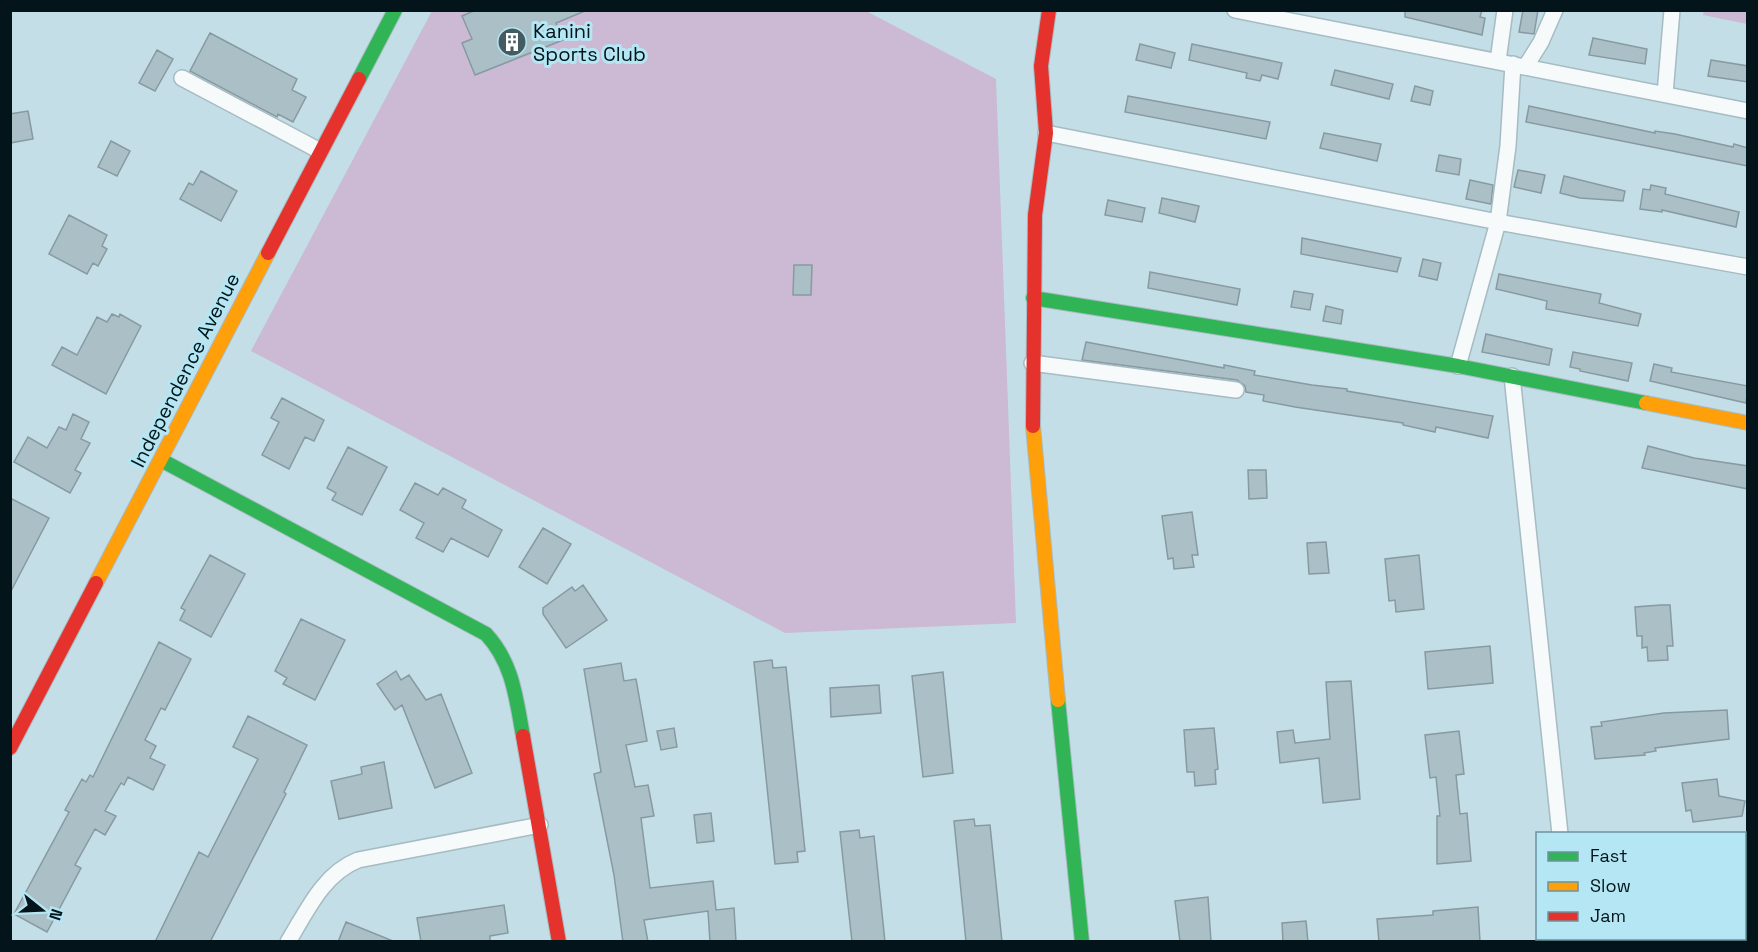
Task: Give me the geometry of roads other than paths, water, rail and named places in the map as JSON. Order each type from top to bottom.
[{"type":"street","name":"Independence Avenue","points":[[10,748],[395,10]]},
{"type":"street","points":[[1049,10],[1041,66],[1046,133],[1036,205],[1032,363],[1033,438],[1082,942]]},
{"type":"street","points":[[1235,10],[1748,111]]},
{"type":"street","points":[[1458,366],[1498,222],[1508,146],[1512,64],[1505,10]]},
{"type":"street","points":[[1512,64],[1541,42],[1555,10]]},
{"type":"street","points":[[1665,94],[1672,10]]},
{"type":"street","points":[[182,78],[321,151]]},
{"type":"street","points":[[1046,133],[1498,222],[1748,267]]},
{"type":"street","points":[[1033,298],[1458,366],[1748,423]]},
{"type":"street","points":[[1032,363],[1236,390]]},
{"type":"street","points":[[1512,376],[1560,832]]},
{"type":"street","points":[[161,460],[486,634],[497,646],[512,675],[559,942]]},
{"type":"street","points":[[288,942],[326,882],[346,865],[358,860],[540,825]]},
{"type":"place","name":"Kanini Sports Club","points":[[512,42]]}]
